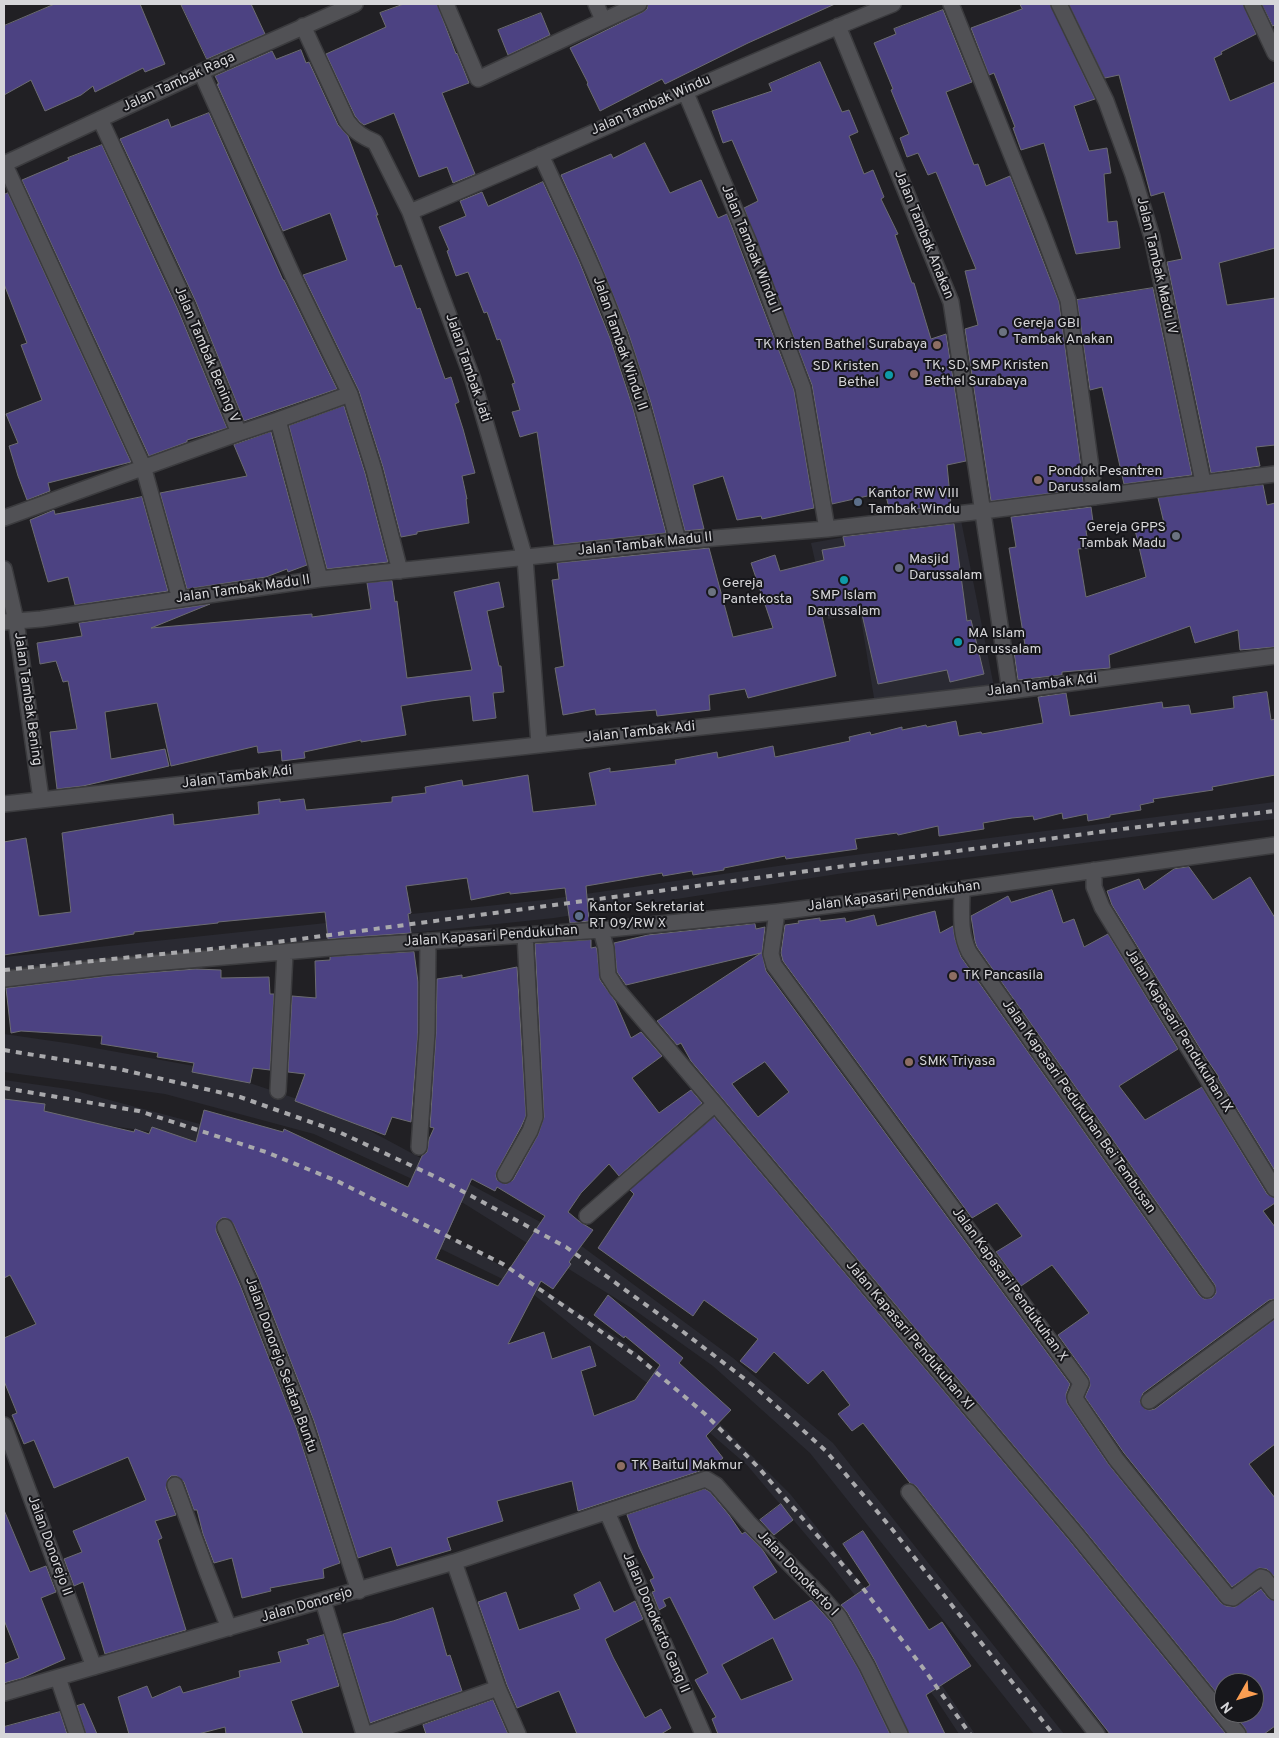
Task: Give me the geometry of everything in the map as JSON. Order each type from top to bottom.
[{"type":"street","name":"Jalan Tambak Raga","points":[[4,164],[303,26],[327,9],[355,4]]},
{"type":"street","points":[[446,4],[478,78],[638,4]]},
{"type":"street","points":[[596,4],[603,20]]},
{"type":"street","name":"Jalan Tambak Windu","points":[[410,212],[513,169],[685,91],[893,4]]},
{"type":"street","points":[[951,4],[1068,300],[1095,497]]},
{"type":"street","name":"Jalan Tambak Madu IV","points":[[1059,4],[1106,101],[1133,175],[1152,237],[1203,482]]},
{"type":"street","points":[[1252,4],[1275,53]]},
{"type":"street","name":"Jalan Tambak Jati","points":[[303,26],[347,121],[353,130],[375,142],[410,212],[473,380],[525,558],[539,744]]},
{"type":"street","name":"Jalan Tambak Anakan","points":[[838,26],[951,302],[1010,691]]},
{"type":"street","points":[[201,72],[293,276],[350,394],[374,470],[400,571]]},
{"type":"street","name":"Jalan Tambak Windu I","points":[[685,91],[749,243],[803,388],[827,529]]},
{"type":"street","name":"Jalan Tambak Bening V","points":[[100,119],[187,306],[238,433],[350,394]]},
{"type":"street","name":"Jalan Tambak Windu II","points":[[541,155],[600,287],[628,361],[643,409],[678,541]]},
{"type":"street","points":[[4,164],[143,466],[180,599]]},
{"type":"street","points":[[278,420],[320,579]]},
{"type":"street","points":[[4,518],[238,433]]},
{"type":"street","name":"Jalan Tambak Madu II","points":[[10,621],[41,619],[320,579],[678,541],[827,529],[1275,474]]},
{"type":"street","name":"Jalan Tambak Bening","points":[[4,569],[10,621],[41,800]]},
{"type":"street","name":"Jalan Tambak Adi","points":[[4,804],[1010,691],[1275,656]]},
{"type":"street","name":"Jalan Kapasari Pendukuhan","points":[[4,979],[106,967],[342,947],[600,930],[777,912],[962,889],[1275,845]]},
{"type":"street","name":"Jalan Kapasari Pendukuhan IX","points":[[1094,870],[1094,888],[1102,908],[1275,1189]]},
{"type":"street","name":"Jalan Kapasari Pedukuhan Bei Tembusan","points":[[962,889],[961,930],[969,952],[1208,1290]]},
{"type":"street","name":"Jalan Kapasari Pendukuhan X","points":[[777,912],[771,954],[774,965],[1081,1383],[1075,1397],[1076,1400],[1116,1459],[1228,1597],[1233,1598],[1262,1577],[1275,1592]]},
{"type":"street","name":"Jalan Kapasari Pendukuhan XI","points":[[600,930],[606,948],[608,975],[611,982],[1075,1533],[1238,1734]]},
{"type":"street","points":[[505,1174],[530,1131],[535,1117],[524,935]]},
{"type":"street","points":[[419,1147],[427,1033],[428,941]]},
{"type":"street","points":[[278,1091],[285,953]]},
{"type":"street","points":[[587,1216],[715,1104]]},
{"type":"street","name":"Jalan Donorejo Selatan Buntu","points":[[225,1227],[249,1282],[305,1424],[359,1591]]},
{"type":"street","points":[[1149,1401],[1275,1308]]},
{"type":"street","name":"Jalan Donorejo II","points":[[4,1425],[94,1667]]},
{"type":"street","name":"Jalan Donorejo","points":[[4,1693],[359,1591],[454,1562],[706,1479]]},
{"type":"street","name":"Jalan Donokerto I","points":[[706,1479],[716,1484],[748,1522],[821,1596],[839,1617],[867,1666],[900,1734]]},
{"type":"street","points":[[175,1485],[229,1628]]},
{"type":"street","points":[[909,1492],[1097,1734]]},
{"type":"street","name":"Jalan Donokerto Gang II","points":[[607,1512],[703,1734]]},
{"type":"street","points":[[454,1562],[498,1688],[518,1734]]},
{"type":"street","points":[[323,1601],[366,1734],[498,1688]]},
{"type":"street","points":[[58,1678],[77,1734]]},
{"type":"shaded area","points":[[961,520],[995,692],[875,704],[860,613],[828,619],[811,543],[901,527]]},
{"type":"shaded area","points":[[1275,802],[1275,819],[844,873],[554,918],[4,976],[4,957],[544,900],[847,856]]},
{"type":"shaded area","points":[[4,1034],[73,1044],[205,1068],[333,1111],[572,1239],[733,1358],[833,1443],[1064,1734],[1034,1734],[810,1453],[713,1366],[636,1311],[460,1201],[314,1134],[165,1094],[4,1072]]},
{"type":"shaded area","points":[[4,1080],[68,1089],[200,1124],[347,1184],[464,1245],[546,1291],[624,1342],[716,1420],[791,1495],[941,1684],[975,1734],[959,1734],[936,1699],[828,1561],[747,1465],[688,1414],[533,1294],[290,1175],[154,1132],[4,1111]]},
{"type":"building","points":[[55,4],[140,4],[165,64],[145,72],[143,68],[95,92],[93,86],[81,95],[45,111],[31,80],[4,95],[4,26]]},
{"type":"building","points":[[181,4],[251,4],[265,34],[207,59]]},
{"type":"building","points":[[404,4],[437,4],[469,83],[442,93],[475,174],[453,183],[447,167],[419,177],[394,113],[364,125],[360,122],[355,116],[326,54],[386,27],[380,13]]},
{"type":"building","points":[[648,4],[835,4],[748,43],[665,84],[662,79],[600,111],[570,48],[643,12],[647,9]]},
{"type":"building","points":[[1020,4],[1050,4],[1095,99],[1074,106],[1089,151],[1107,148],[1111,173],[1104,174],[1108,222],[1117,221],[1120,248],[1076,254],[1044,143],[1021,150],[1013,128],[1015,127],[994,73],[989,75],[971,28],[1022,9]]},
{"type":"building","points":[[1069,4],[1243,4],[1256,34],[1221,52],[1222,54],[1214,58],[1230,101],[1275,82],[1275,248],[1219,263],[1227,305],[1275,298],[1275,445],[1256,447],[1260,466],[1211,473],[1167,262],[1182,259],[1164,192],[1151,196],[1119,75],[1105,78]]},
{"type":"building","points":[[1262,4],[1275,4],[1275,24],[1273,26]]},
{"type":"building","points":[[943,10],[972,82],[946,92],[974,165],[978,164],[986,186],[1010,176],[1059,302],[1084,489],[991,501],[965,329],[978,325],[965,271],[976,269],[936,172],[928,175],[918,153],[907,157],[900,138],[909,134],[874,43],[896,34],[894,29]]},
{"type":"building","points":[[541,13],[550,35],[508,55],[498,30]]},
{"type":"building","points":[[301,50],[306,63],[309,62],[338,125],[348,136],[378,215],[376,215],[395,267],[401,265],[417,309],[420,308],[445,379],[451,377],[459,402],[455,404],[475,473],[462,476],[467,499],[469,523],[417,532],[417,534],[401,537],[383,467],[359,391],[303,275],[347,260],[330,213],[283,231],[217,84],[219,84],[215,76],[272,51],[276,59]]},
{"type":"building","points":[[820,62],[842,112],[849,110],[858,132],[849,136],[864,174],[873,170],[884,197],[881,199],[898,234],[895,235],[912,283],[914,283],[931,339],[946,334],[966,461],[947,465],[951,505],[890,512],[885,492],[832,504],[812,385],[744,208],[758,201],[732,140],[723,143],[712,111],[772,91],[769,84]]},
{"type":"building","points":[[209,113],[283,280],[337,389],[244,421],[196,302],[120,139],[168,119],[171,127]]},
{"type":"building","points":[[645,143],[670,193],[701,180],[718,218],[727,214],[794,390],[814,508],[762,519],[761,516],[737,520],[723,476],[693,485],[704,529],[685,531],[651,403],[628,332],[596,253],[561,175],[611,154],[613,158]]},
{"type":"building","points":[[102,145],[178,310],[227,428],[187,440],[187,442],[149,456],[22,180],[69,160],[68,158]]},
{"type":"building","points":[[543,182],[579,261],[610,338],[633,408],[666,533],[554,545],[537,432],[520,437],[512,412],[520,410],[512,384],[515,383],[500,339],[497,340],[487,312],[484,313],[468,272],[456,276],[447,251],[449,250],[439,227],[466,216],[460,201],[482,192],[488,206]]},
{"type":"building","points":[[8,193],[131,462],[48,483],[50,491],[27,500],[9,446],[18,443],[6,414],[42,400],[21,345],[27,343],[4,284],[4,195]]},
{"type":"building","points":[[1153,288],[1192,475],[1124,484],[1102,387],[1090,390],[1077,300]]},
{"type":"building","points":[[344,406],[365,473],[388,562],[327,569],[289,426]]},
{"type":"building","points":[[271,432],[307,565],[288,572],[287,569],[266,577],[187,589],[160,493],[247,476],[234,445]]},
{"type":"building","points":[[1263,485],[1267,505],[1275,503],[1275,647],[1240,650],[1238,630],[1195,643],[1190,626],[1109,655],[1110,668],[1062,672],[1062,675],[1018,680],[1014,652],[1026,651],[1009,548],[1016,547],[1011,517],[1091,507],[1094,529],[1086,531],[1089,548],[1078,549],[1086,597],[1146,577],[1135,530],[1164,523],[1158,498]]},
{"type":"building","points":[[142,497],[168,591],[75,605],[68,577],[48,582],[30,520],[54,510],[55,514]]},
{"type":"building","points":[[954,524],[967,621],[971,620],[984,674],[950,682],[947,670],[878,684],[861,610],[822,616],[836,676],[748,698],[745,689],[709,695],[710,710],[657,716],[656,710],[596,715],[595,709],[563,715],[555,668],[564,666],[552,580],[559,579],[557,563],[709,548],[733,637],[773,628],[751,563],[775,555],[780,571],[824,560],[822,550],[845,546],[843,537]]},
{"type":"building","points":[[392,581],[395,602],[397,601],[407,678],[472,670],[454,592],[499,582],[504,607],[487,611],[499,666],[501,666],[504,692],[493,693],[496,718],[473,721],[470,696],[431,701],[401,706],[406,735],[361,742],[361,740],[304,752],[305,758],[282,761],[281,750],[258,753],[257,746],[171,766],[157,703],[105,712],[111,759],[165,749],[169,766],[83,786],[57,789],[50,732],[77,729],[68,681],[63,682],[56,661],[40,664],[37,643],[82,636],[79,623],[210,604],[151,628],[312,614],[312,617],[371,609],[367,583]]},
{"type":"building","points":[[1267,692],[1271,720],[1275,719],[1275,775],[1212,787],[1213,790],[1153,799],[1154,802],[1140,805],[1141,810],[1110,815],[1110,817],[1088,821],[1087,814],[1063,819],[1062,813],[1034,820],[1033,816],[1012,818],[983,823],[984,829],[939,836],[938,826],[898,835],[897,833],[855,839],[857,849],[786,859],[785,856],[693,875],[692,871],[663,876],[662,873],[586,886],[589,921],[570,923],[565,888],[510,894],[510,892],[471,900],[467,878],[406,886],[411,913],[408,914],[411,933],[328,939],[325,912],[134,932],[134,934],[4,955],[4,842],[26,838],[39,916],[71,912],[62,833],[173,814],[174,825],[259,814],[258,802],[280,799],[280,802],[304,799],[306,810],[392,802],[392,797],[426,793],[425,787],[462,780],[463,786],[528,775],[533,812],[596,805],[589,773],[610,768],[610,772],[676,764],[675,760],[717,752],[718,758],[773,746],[775,757],[850,741],[849,737],[870,732],[871,735],[902,727],[902,730],[956,721],[959,736],[981,732],[982,734],[1043,723],[1038,697],[1066,693],[1070,716],[1162,702],[1163,708],[1189,705],[1191,714],[1234,708],[1233,697]]},
{"type":"building","points":[[1189,867],[1213,900],[1250,877],[1275,918],[1275,1171],[1112,905],[1107,891],[1139,879],[1144,890],[1174,869]]},
{"type":"building","points":[[1052,890],[1063,923],[1074,919],[1084,947],[1108,934],[1178,1049],[1119,1086],[1145,1120],[1202,1087],[1267,1194],[1275,1198],[1275,1203],[1263,1211],[1275,1227],[1275,1299],[1269,1300],[1143,1393],[1140,1402],[1145,1409],[1155,1409],[1275,1319],[1275,1444],[1249,1464],[1275,1498],[1275,1577],[1267,1569],[1259,1568],[1232,1587],[1124,1453],[1085,1397],[1090,1386],[1089,1378],[1058,1335],[1089,1313],[1052,1265],[1021,1286],[996,1252],[1022,1236],[997,1203],[972,1218],[783,961],[781,953],[785,925],[799,923],[798,921],[820,918],[820,921],[845,918],[846,922],[874,915],[877,926],[935,911],[940,933],[953,926],[961,957],[1199,1295],[1204,1299],[1212,1298],[1216,1293],[1215,1285],[977,947],[971,916],[1008,896],[1011,902]]},
{"type":"building","points":[[755,924],[756,929],[765,927],[762,953],[766,971],[1070,1384],[1066,1394],[1067,1403],[1109,1465],[1221,1603],[1226,1606],[1235,1607],[1261,1589],[1268,1598],[1275,1601],[1275,1726],[1264,1734],[1247,1734],[1241,1723],[1264,1723],[1264,1673],[1214,1673],[1214,1690],[1082,1527],[691,1061],[681,1043],[677,1045],[657,1021],[761,953],[626,985],[617,972],[614,943],[648,935]],"holes":[[[765,1062],[789,1092],[758,1117],[732,1084]]]},
{"type":"building","points":[[591,940],[591,948],[596,947],[597,950],[600,980],[615,1001],[631,1038],[641,1032],[662,1056],[632,1078],[659,1113],[691,1090],[702,1103],[619,1176],[609,1164],[581,1193],[568,1212],[593,1230],[569,1262],[571,1264],[553,1289],[541,1281],[508,1344],[544,1332],[552,1359],[590,1346],[596,1366],[581,1371],[594,1416],[635,1400],[660,1365],[625,1336],[624,1338],[594,1315],[608,1295],[683,1358],[679,1363],[731,1410],[706,1436],[723,1458],[708,1470],[703,1470],[578,1511],[572,1481],[497,1501],[503,1521],[447,1538],[451,1550],[397,1566],[391,1547],[358,1558],[314,1421],[258,1277],[233,1223],[226,1218],[222,1218],[217,1222],[216,1231],[240,1285],[296,1427],[340,1563],[323,1569],[324,1578],[270,1588],[271,1591],[242,1598],[232,1558],[214,1563],[203,1534],[197,1510],[194,1510],[184,1482],[177,1476],[171,1476],[168,1479],[166,1488],[176,1515],[155,1521],[162,1538],[158,1540],[186,1630],[105,1654],[83,1582],[74,1586],[64,1559],[82,1552],[73,1531],[146,1500],[128,1457],[54,1488],[34,1440],[24,1444],[12,1415],[17,1413],[4,1381],[4,1338],[36,1324],[10,1275],[4,1278],[4,1099],[45,1104],[44,1111],[134,1132],[135,1129],[149,1134],[152,1127],[196,1142],[204,1110],[283,1132],[284,1129],[408,1187],[422,1156],[427,1152],[429,1139],[434,1128],[430,1127],[436,1033],[437,979],[462,975],[462,978],[517,967],[526,1116],[497,1171],[497,1180],[506,1184],[513,1180],[538,1135],[544,1117],[535,944]],"holes":[[[472,1179],[495,1191],[497,1187],[545,1216],[498,1286],[436,1259]]]},
{"type":"building","points":[[414,952],[418,982],[418,1033],[411,1122],[392,1117],[385,1135],[295,1101],[305,1074],[288,1072],[292,996],[316,998],[315,961],[330,960],[330,957]]},
{"type":"building","points":[[196,969],[221,970],[221,978],[269,977],[270,994],[274,994],[270,1070],[253,1068],[250,1083],[192,1072],[194,1063],[157,1057],[158,1053],[101,1044],[102,1036],[21,1031],[11,1033],[6,988],[107,976]]},
{"type":"building","points":[[714,1117],[1068,1539],[1214,1719],[1214,1723],[1217,1723],[1226,1734],[1110,1734],[916,1486],[910,1483],[863,1423],[852,1431],[838,1414],[850,1405],[823,1370],[808,1384],[774,1352],[756,1373],[740,1361],[758,1339],[704,1300],[693,1316],[598,1248],[634,1194],[630,1190]]},
{"type":"building","points":[[705,1489],[710,1492],[742,1534],[745,1532],[762,1549],[777,1572],[753,1587],[774,1620],[811,1600],[831,1622],[859,1670],[890,1734],[718,1734],[712,1719],[716,1717],[695,1680],[708,1673],[670,1597],[663,1600],[666,1606],[659,1610],[652,1592],[655,1591],[650,1580],[654,1578],[639,1547],[627,1515]],"holes":[[[773,1638],[793,1680],[741,1700],[722,1665]]]},
{"type":"building","points":[[781,1504],[793,1520],[774,1535],[760,1520]]},
{"type":"building","points":[[4,1510],[30,1572],[46,1566],[56,1592],[41,1598],[65,1659],[22,1678],[4,1683],[4,1664],[19,1658],[4,1620]]},
{"type":"building","points":[[863,1531],[929,1630],[942,1622],[971,1666],[926,1695],[945,1734],[909,1734],[875,1661],[841,1605],[870,1585],[843,1544]]},
{"type":"building","points":[[600,1582],[614,1612],[635,1601],[643,1619],[605,1639],[645,1718],[661,1709],[671,1728],[661,1734],[577,1734],[559,1691],[517,1708],[507,1685],[478,1602],[506,1592],[519,1630],[580,1609],[574,1595]]},
{"type":"building","points":[[433,1608],[447,1656],[450,1655],[462,1691],[370,1723],[343,1634]]},
{"type":"building","points":[[324,1635],[339,1686],[291,1701],[303,1734],[226,1734],[225,1727],[198,1734],[129,1734],[118,1697],[147,1686],[152,1698],[180,1686],[183,1693],[240,1677],[239,1671],[281,1662],[278,1652],[309,1644],[307,1640]]},
{"type":"building","points":[[493,1700],[508,1734],[426,1734],[423,1725]]},
{"type":"building","points":[[84,1704],[97,1734],[86,1734],[77,1706]]},
{"type":"building","points":[[60,1712],[67,1734],[4,1734],[4,1727]]},
{"type":"railway","points":[[4,970],[270,943],[1122,829],[1275,811]]},
{"type":"railway","points":[[4,1050],[119,1069],[240,1097],[339,1132],[438,1178],[566,1247],[754,1386],[826,1451],[892,1529],[1053,1734]]},
{"type":"railway","points":[[4,1088],[139,1111],[266,1152],[337,1181],[503,1264],[638,1357],[705,1414],[758,1467],[862,1587],[970,1734]]},
{"type":"place","name":"Gereja GBI Tambak Anakan","points":[[1003,332]]},
{"type":"place","name":"TK Kristen Bathel Surabaya","points":[[937,345]]},
{"type":"place","name":"TK, SD, SMP Kristen Bethel Surabaya","points":[[914,374]]},
{"type":"place","name":"SD Kristen Bethel","points":[[889,375]]},
{"type":"place","name":"Pondok Pesantren Darussalam","points":[[1038,480]]},
{"type":"place","name":"Kantor RW VIII Tambak Windu","points":[[858,502]]},
{"type":"place","name":"Gereja GPPS Tambak Madu","points":[[1176,536]]},
{"type":"place","name":"Masjid Darussalam","points":[[899,568]]},
{"type":"place","name":"SMP Islam Darussalam","points":[[844,580]]},
{"type":"place","name":"Gereja Pantekosta","points":[[712,592]]},
{"type":"place","name":"MA Islam Darussalam","points":[[958,642]]},
{"type":"place","name":"Kantor Sekretariat RT 09/RW X","points":[[579,916]]},
{"type":"place","name":"TK Pancasila","points":[[953,976]]},
{"type":"place","name":"SMK Triyasa","points":[[909,1062]]},
{"type":"place","name":"TK Baitul Makmur","points":[[621,1466]]}]
